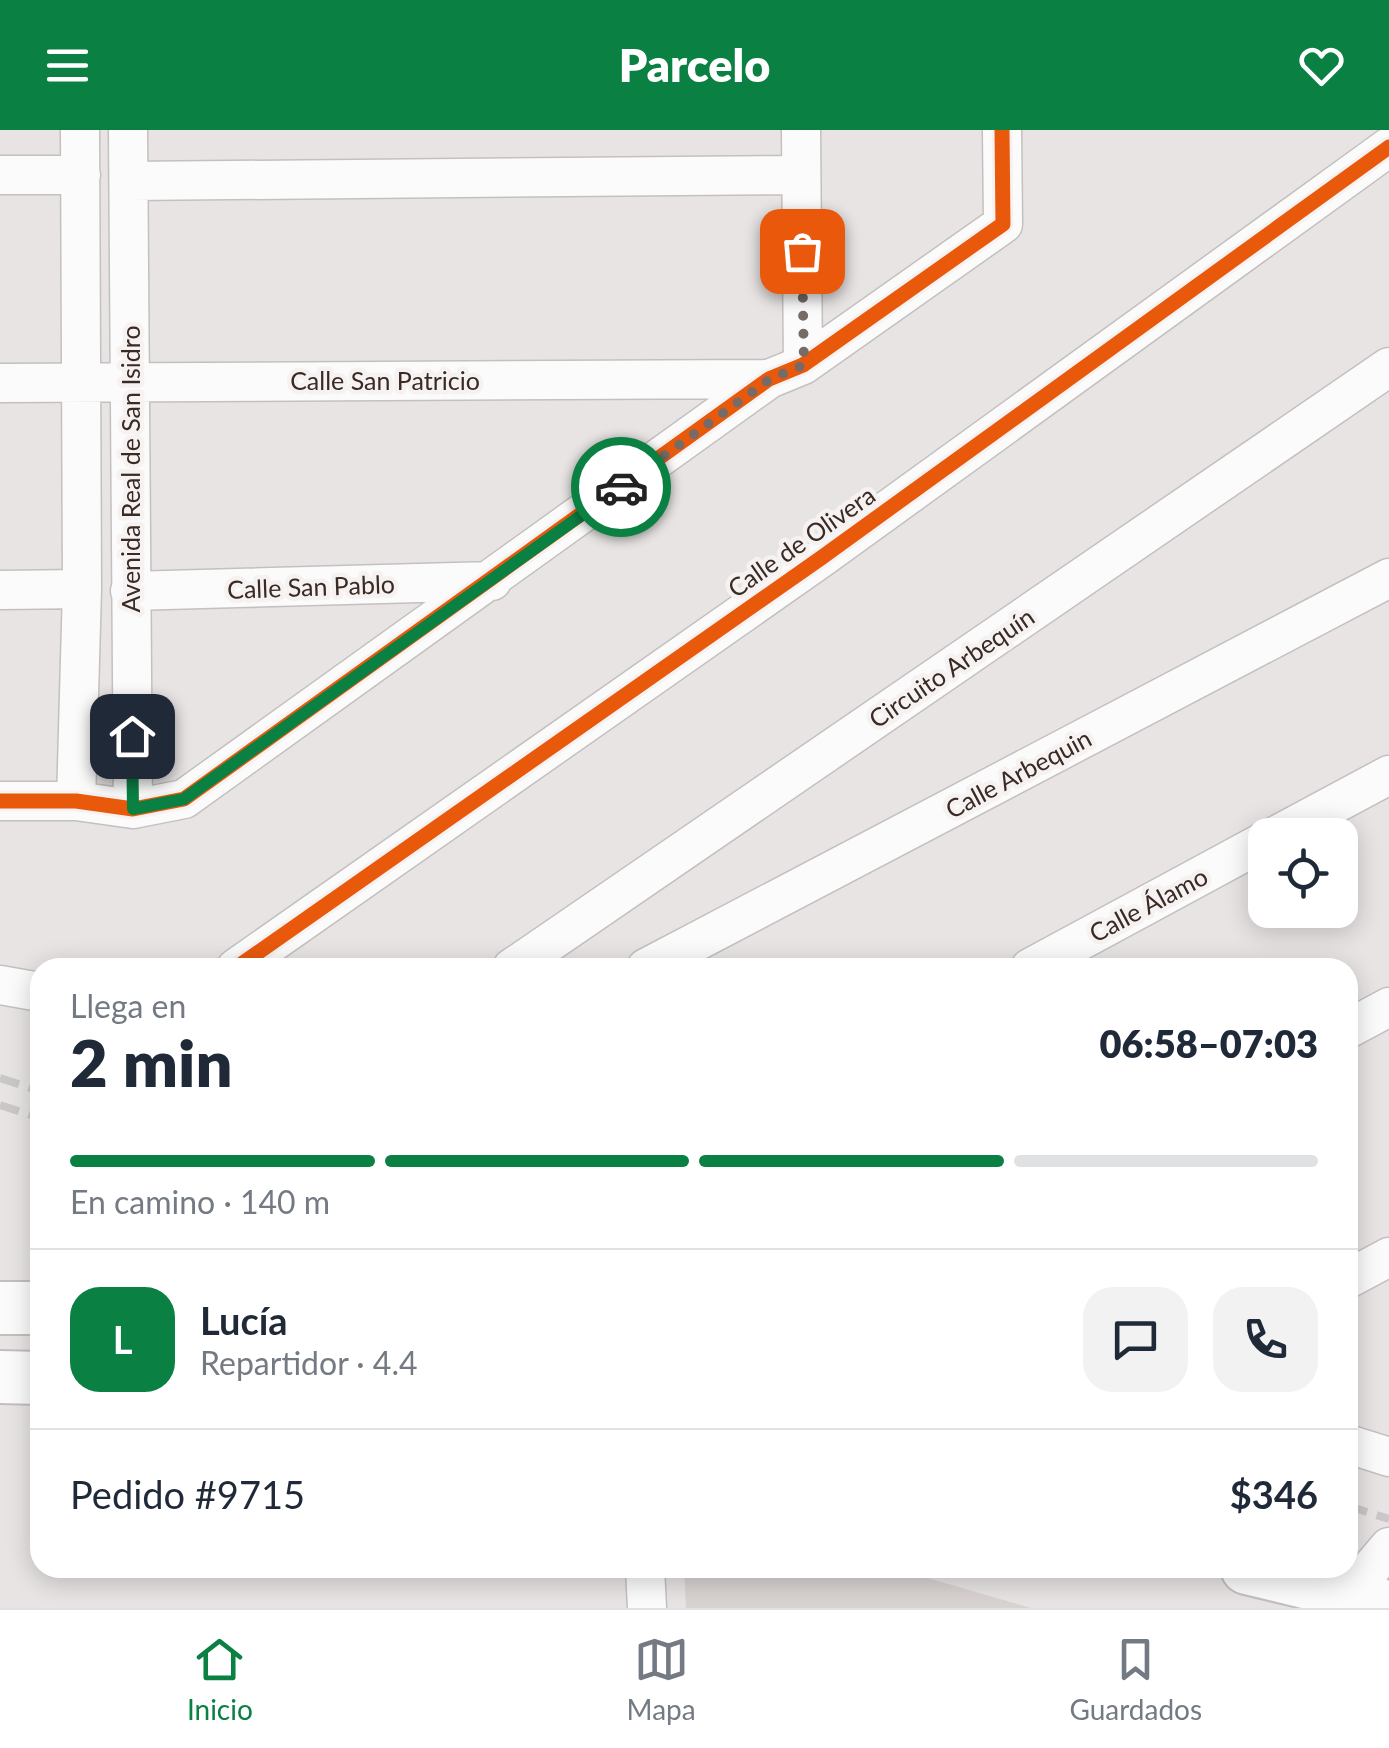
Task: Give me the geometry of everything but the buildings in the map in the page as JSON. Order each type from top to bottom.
[{"type":"main road","points":[[0,1308],[30,1308]]},
{"type":"main road","points":[[0,1377],[30,1378]]},
{"type":"main road","points":[[1284,1578],[1369,1601]]},
{"type":"street","name":"Avenida Real de San Isidro","points":[[76,801],[82,589],[80,130]]},
{"type":"street","name":"Avenida Real de San Isidro","points":[[128,130],[133,809]]},
{"type":"street","points":[[786,372],[801,130]]},
{"type":"street","points":[[0,801],[76,801],[133,809],[184,799],[786,372],[1002,224],[1002,130]]},
{"type":"street","name":"Calle de Olivera","points":[[250,958],[821,558],[1389,147]]},
{"type":"street","points":[[0,176],[80,175]]},
{"type":"street","points":[[129,180],[800,175]]},
{"type":"street","name":"Circuito Arbequín","points":[[527,958],[1389,366]]},
{"type":"street","name":"Calle San Patricio","points":[[0,383],[786,372]]},
{"type":"street","name":"Calle Arbequin","points":[[665,958],[1389,578]]},
{"type":"street","name":"Calle San Pablo","points":[[130,591],[492,581]]},
{"type":"street","points":[[0,590],[82,589]]},
{"type":"street","points":[[1307,818],[1389,774]]},
{"type":"street","name":"Calle Álamo","points":[[1049,958],[1248,850]]},
{"type":"street","points":[[0,985],[30,990]]},
{"type":"street","points":[[1358,1024],[1389,1007]]},
{"type":"street","points":[[1358,1274],[1389,1257]]},
{"type":"street","points":[[1358,1447],[1389,1457]]},
{"type":"street","points":[[1369,1601],[1389,1547]]},
{"type":"street","points":[[646,1578],[648,1608]]},
{"type":"shaded area","points":[[684,1578],[928,1578],[1031,1608],[686,1608]]},
{"type":"railway","points":[[0,1078],[30,1088]]},
{"type":"railway","points":[[0,1105],[30,1115]]},
{"type":"railway","points":[[1358,1509],[1389,1519]]},
{"type":"cycle path","points":[[0,801],[76,801],[133,809],[184,799],[769,379],[803,365],[1003,224],[1002,130]]},
{"type":"cycle path","points":[[250,958],[821,558],[1389,147]]},
{"type":"way so far","points":[[621,487],[770,379],[804,365],[802,251]]},
{"type":"route","points":[[132,736],[133,809],[184,799],[621,487]]}]
